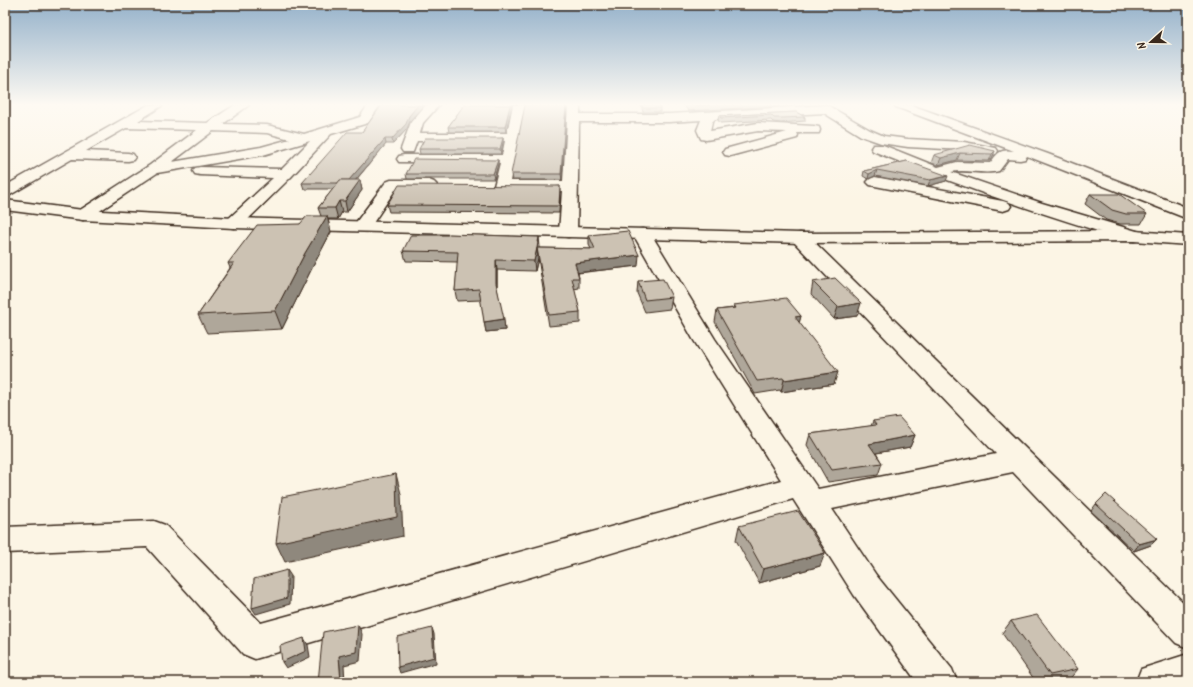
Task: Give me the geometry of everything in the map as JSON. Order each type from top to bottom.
[{"type":"street","points":[[5,192],[101,137]]},
{"type":"street","points":[[83,215],[153,169],[196,137]]},
{"type":"street","points":[[153,169],[263,151],[306,137]]},
{"type":"street","points":[[234,222],[286,174],[321,137]]},
{"type":"street","points":[[363,225],[391,185],[404,159],[412,137]]},
{"type":"street","points":[[502,186],[513,137]]},
{"type":"street","points":[[568,232],[573,137]]},
{"type":"street","points":[[730,152],[787,137]]},
{"type":"street","points":[[875,137],[915,145],[974,146],[1004,154],[1043,157]]},
{"type":"street","points":[[988,137],[1188,214]]},
{"type":"street","points":[[878,148],[938,173],[1066,216],[1134,236]]},
{"type":"street","points":[[938,173],[943,168],[968,166],[994,168],[1004,154]]},
{"type":"street","points":[[69,155],[128,158]]},
{"type":"street","points":[[404,159],[508,159]]},
{"type":"street","points":[[153,169],[286,174]]},
{"type":"street","points":[[876,182],[967,200],[1066,216]]},
{"type":"street","points":[[391,185],[447,186]]},
{"type":"street","points":[[486,186],[570,186]]},
{"type":"street","points":[[5,205],[83,215],[234,222],[568,232],[800,238],[1134,236],[1188,240]]},
{"type":"street","points":[[642,234],[704,339],[865,585],[939,682]]},
{"type":"street","points":[[800,238],[1188,631]]},
{"type":"street","points":[[5,540],[154,534],[256,642],[806,494],[1019,460]]},
{"type":"street","points":[[1154,682],[1188,672]]},
{"type":"building","points":[[343,137],[394,137],[392,139],[385,139],[349,180],[340,180],[338,183],[302,183]]},
{"type":"building","points":[[518,137],[564,137],[561,174],[511,174]]},
{"type":"building","points":[[425,138],[503,138],[500,149],[419,149]]},
{"type":"building","points":[[970,145],[995,151],[992,154],[960,153],[941,158],[934,155]]},
{"type":"building","points":[[414,159],[498,160],[493,174],[406,174]]},
{"type":"building","points":[[907,161],[948,176],[930,180],[877,170],[869,174],[864,171]]},
{"type":"building","points":[[340,180],[360,180],[345,201],[339,201],[335,208],[318,208]]},
{"type":"building","points":[[399,185],[560,186],[559,206],[387,205]]},
{"type":"building","points":[[1090,194],[1119,194],[1147,214],[1126,214],[1112,210]]},
{"type":"building","points":[[307,216],[327,216],[305,253],[275,311],[198,315],[234,263],[228,263],[257,225],[300,224]]},
{"type":"building","points":[[628,231],[639,255],[575,263],[579,278],[572,278],[580,312],[549,315],[537,248],[595,249],[589,235]]},
{"type":"building","points":[[449,234],[539,237],[534,261],[496,260],[496,283],[504,319],[484,322],[479,289],[455,291],[458,252],[403,251],[411,235]]},
{"type":"building","points":[[835,278],[861,303],[838,307],[813,282]]},
{"type":"building","points":[[663,279],[672,297],[645,300],[638,281]]},
{"type":"building","points":[[786,298],[801,316],[795,317],[838,372],[784,380],[783,378],[757,381],[717,310],[736,308],[734,305]]},
{"type":"building","points":[[899,417],[915,435],[869,444],[882,463],[832,470],[810,434],[876,425],[873,421]]},
{"type":"building","points":[[396,474],[397,517],[276,543],[282,497]]},
{"type":"building","points":[[1106,494],[1157,539],[1139,544],[1096,504]]},
{"type":"building","points":[[798,511],[825,553],[763,569],[739,526]]},
{"type":"building","points":[[287,570],[287,598],[252,608],[254,579]]},
{"type":"building","points":[[1037,615],[1078,669],[1050,675],[1011,621]]},
{"type":"building","points":[[358,625],[356,652],[339,656],[341,682],[318,682],[323,632]]},
{"type":"building","points":[[432,628],[434,657],[398,667],[397,637]]},
{"type":"building","points":[[304,638],[306,651],[282,662],[280,646]]}]
